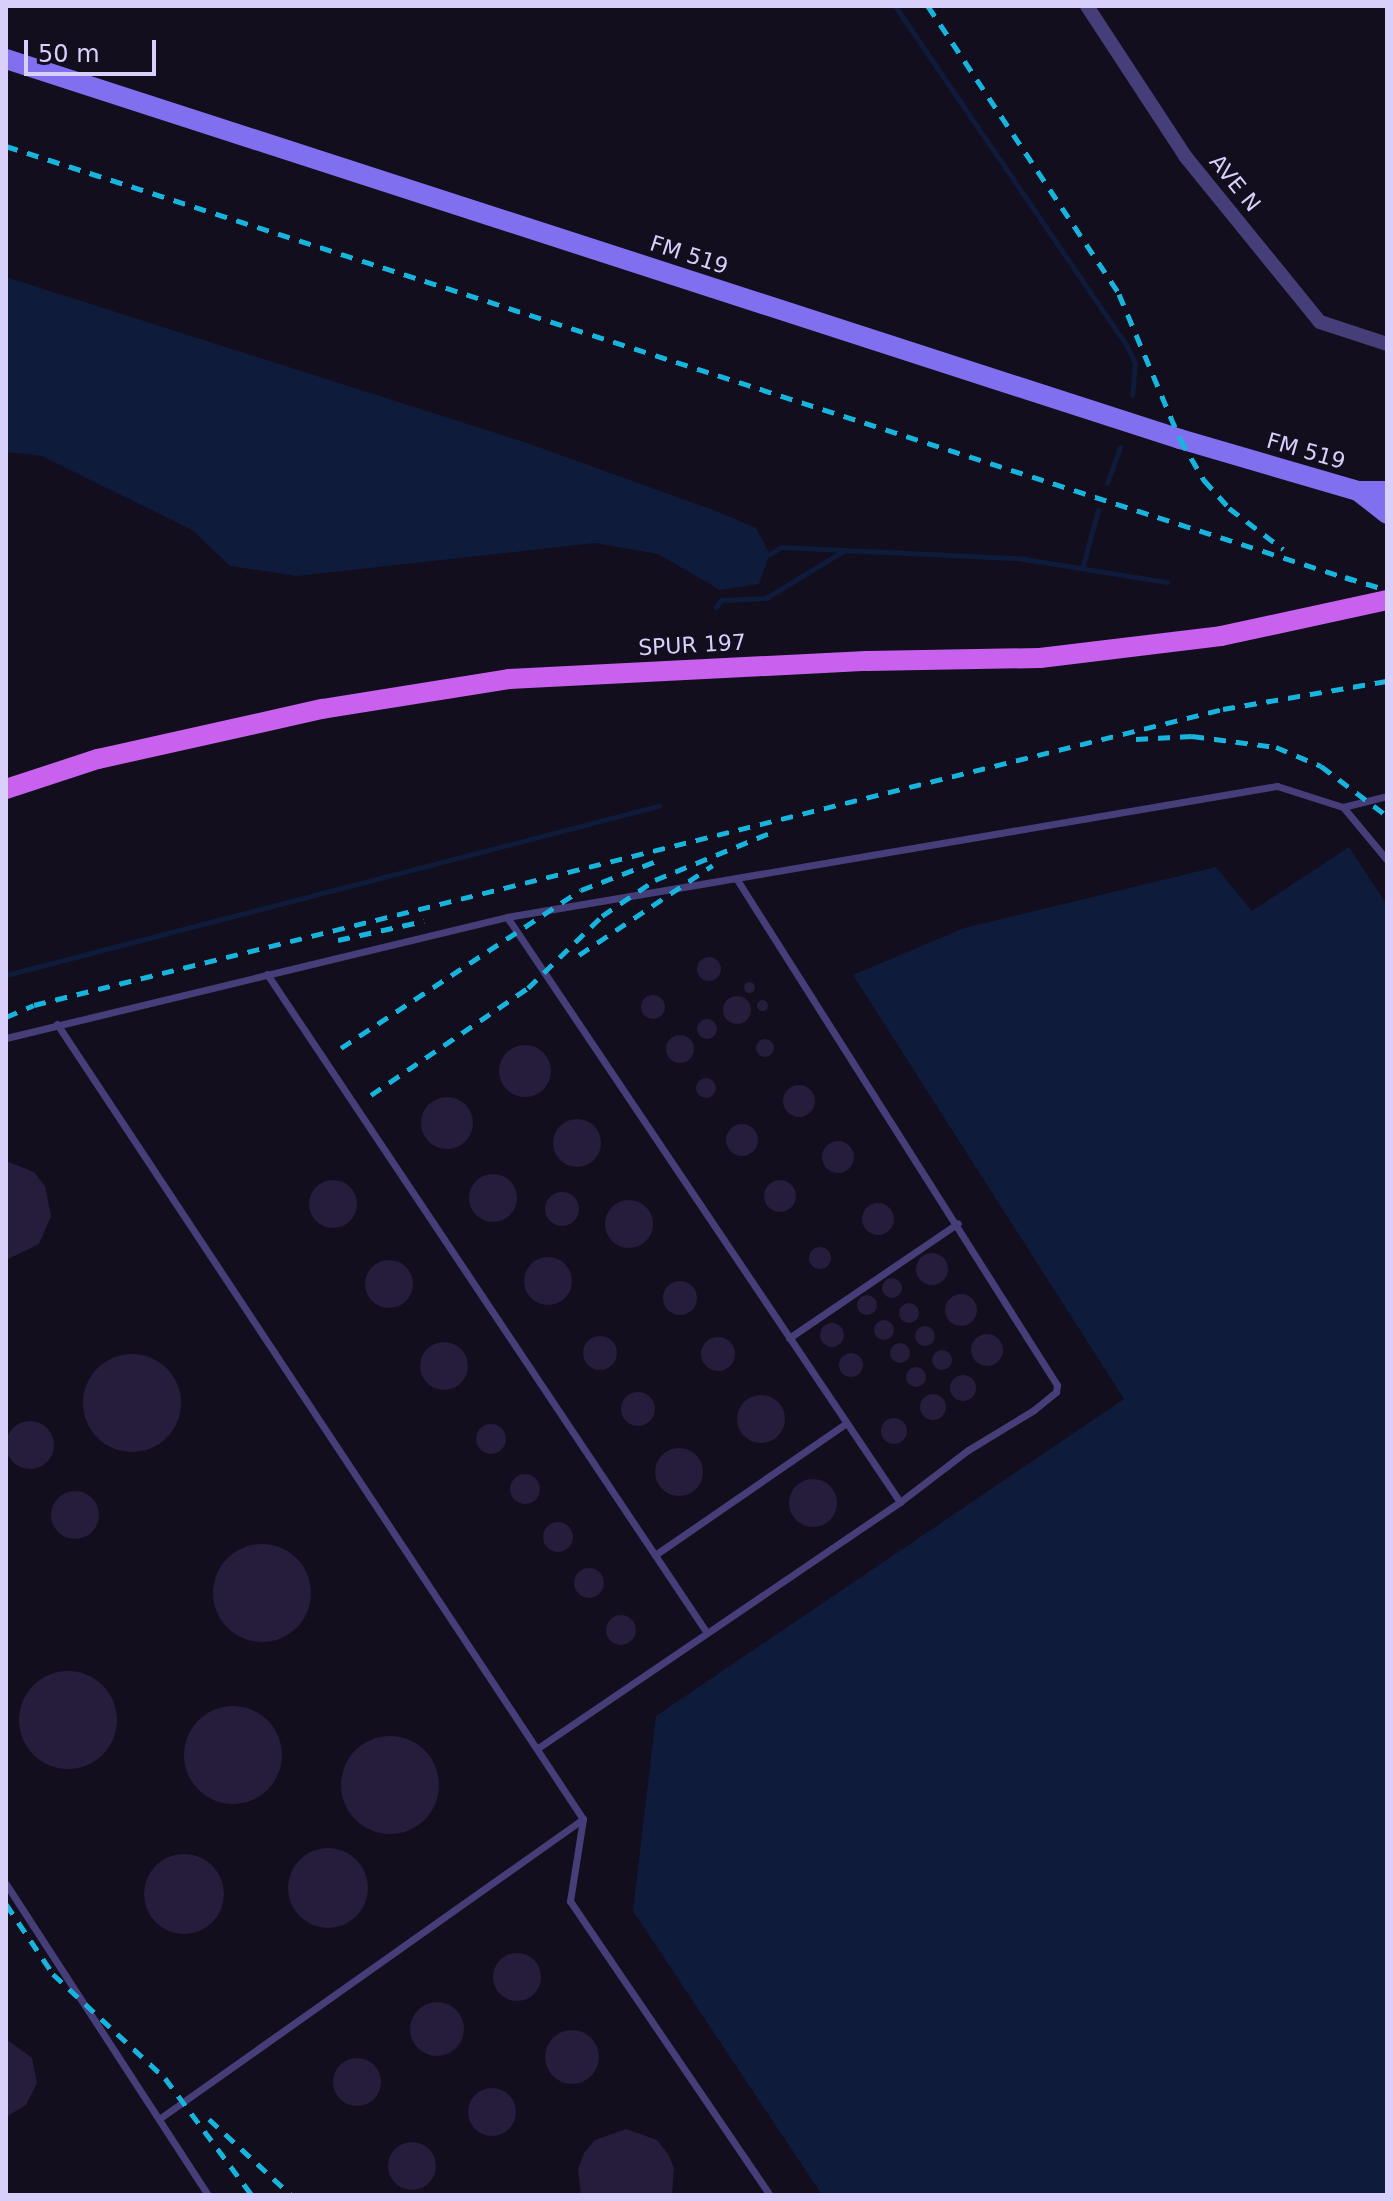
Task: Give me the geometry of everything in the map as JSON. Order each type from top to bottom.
[{"type":"main road","name":"FM 519","points":[[6,59],[1180,439],[1358,491],[1387,491]]},
{"type":"main road","name":"FM 519","points":[[1358,491],[1385,514]]},
{"type":"main road","points":[[1360,606],[1387,589]]},
{"type":"main road","name":"SPUR 197","points":[[6,789],[98,759],[308,712],[509,679],[867,661],[1040,658],[1221,636],[1387,600]]},
{"type":"street","name":"AVE N","points":[[1087,6],[1185,156],[1320,322],[1387,344]]},
{"type":"lane","points":[[6,1038],[507,917],[1277,786],[1343,807],[1387,796]]},
{"type":"lane","points":[[1343,807],[1387,860]]},
{"type":"lane","points":[[538,1748],[1056,1392],[958,1223],[736,878]]},
{"type":"lane","points":[[507,917],[900,1502]]},
{"type":"lane","points":[[267,974],[707,1633]]},
{"type":"lane","points":[[57,1024],[583,1819],[570,1901],[770,2195]]},
{"type":"lane","points":[[789,1338],[958,1223]]},
{"type":"lane","points":[[655,1555],[846,1423]]},
{"type":"lane","points":[[159,2119],[583,1819]]},
{"type":"lane","points":[[6,1884],[208,2195]]},
{"type":"water","points":[[6,277],[524,442],[716,511],[756,528],[770,554],[759,584],[720,590],[658,554],[595,543],[297,576],[230,566],[192,530],[42,456],[6,452]]},
{"type":"water","points":[[1349,847],[1387,905],[1387,2195],[822,2195],[633,1911],[656,1716],[1124,1399],[853,975],[964,928],[1216,867],[1252,911]]},
{"type":"building","points":[[709,957],[717,961],[721,969],[717,977],[709,981],[701,977],[697,969],[701,961]]},
{"type":"building","points":[[749,981],[755,987],[749,993],[743,987]]},
{"type":"building","points":[[653,995],[662,998],[665,1007],[662,1016],[653,1019],[644,1016],[641,1007],[644,998]]},
{"type":"building","points":[[737,996],[747,1000],[751,1010],[747,1020],[737,1024],[727,1020],[723,1010],[727,1000]]},
{"type":"building","points":[[762,999],[768,1005],[762,1011],[756,1005]]},
{"type":"building","points":[[703,1019],[711,1019],[717,1029],[711,1039],[703,1039],[697,1033],[697,1025]]},
{"type":"building","points":[[680,1035],[690,1039],[694,1049],[690,1059],[680,1063],[670,1059],[666,1049],[670,1039]]},
{"type":"building","points":[[761,1039],[769,1039],[774,1048],[772,1055],[761,1057],[756,1052],[756,1044]]},
{"type":"building","points":[[525,1045],[543,1053],[551,1071],[543,1089],[525,1097],[507,1089],[499,1071],[507,1053]]},
{"type":"building","points":[[702,1078],[710,1078],[716,1088],[710,1098],[702,1098],[696,1092],[696,1084]]},
{"type":"building","points":[[799,1085],[810,1090],[815,1101],[810,1112],[799,1117],[788,1112],[783,1101],[788,1090]]},
{"type":"building","points":[[447,1097],[465,1105],[473,1123],[465,1141],[447,1149],[429,1141],[421,1123],[429,1105]]},
{"type":"building","points":[[577,1119],[586,1120],[594,1126],[600,1134],[600,1152],[594,1160],[586,1166],[577,1167],[568,1166],[560,1160],[554,1152],[553,1143],[554,1134],[560,1126],[568,1120]]},
{"type":"building","points":[[742,1124],[753,1129],[758,1140],[753,1151],[742,1156],[731,1151],[726,1140],[731,1129]]},
{"type":"building","points":[[838,1141],[849,1146],[854,1157],[849,1168],[838,1173],[827,1168],[822,1157],[827,1146]]},
{"type":"building","points":[[6,1161],[34,1172],[45,1186],[51,1216],[39,1244],[6,1260]]},
{"type":"building","points":[[493,1174],[502,1175],[510,1181],[516,1189],[516,1207],[510,1215],[502,1221],[493,1222],[484,1221],[476,1215],[470,1207],[469,1198],[470,1189],[476,1181],[484,1175]]},
{"type":"building","points":[[333,1180],[342,1181],[350,1187],[356,1195],[356,1213],[350,1221],[342,1227],[333,1228],[324,1227],[316,1221],[310,1213],[309,1204],[310,1195],[316,1187],[324,1181]]},
{"type":"building","points":[[780,1180],[791,1185],[796,1196],[791,1207],[780,1212],[769,1207],[764,1196],[769,1185]]},
{"type":"building","points":[[562,1192],[574,1197],[579,1209],[574,1221],[562,1226],[550,1221],[545,1209],[550,1197]]},
{"type":"building","points":[[629,1200],[638,1201],[646,1207],[652,1215],[652,1233],[646,1241],[638,1247],[629,1248],[620,1247],[612,1241],[606,1233],[605,1224],[606,1215],[612,1207],[620,1201]]},
{"type":"building","points":[[878,1203],[889,1208],[894,1219],[889,1230],[878,1235],[867,1230],[862,1219],[867,1208]]},
{"type":"building","points":[[820,1247],[828,1250],[831,1258],[828,1266],[820,1269],[812,1266],[809,1258],[812,1250]]},
{"type":"building","points":[[932,1253],[943,1258],[948,1269],[943,1280],[932,1285],[921,1280],[916,1269],[921,1258]]},
{"type":"building","points":[[548,1257],[557,1258],[565,1264],[571,1272],[571,1290],[565,1298],[557,1304],[548,1305],[539,1304],[531,1298],[525,1290],[524,1281],[525,1272],[531,1264],[539,1258]]},
{"type":"building","points":[[389,1260],[398,1261],[406,1267],[412,1275],[412,1293],[406,1301],[398,1307],[389,1308],[380,1307],[372,1301],[366,1293],[365,1284],[366,1275],[372,1267],[380,1261]]},
{"type":"building","points":[[892,1278],[899,1281],[902,1288],[899,1295],[892,1298],[885,1295],[882,1288],[885,1281]]},
{"type":"building","points":[[680,1281],[692,1286],[697,1298],[692,1310],[680,1315],[668,1310],[663,1298],[668,1286]]},
{"type":"building","points":[[961,1294],[972,1299],[977,1310],[972,1321],[961,1326],[950,1321],[945,1310],[950,1299]]},
{"type":"building","points":[[867,1295],[874,1298],[877,1305],[874,1312],[867,1315],[860,1312],[857,1305],[860,1298]]},
{"type":"building","points":[[909,1303],[916,1306],[919,1313],[916,1320],[909,1323],[902,1320],[899,1313],[902,1306]]},
{"type":"building","points":[[884,1320],[891,1323],[894,1330],[891,1337],[884,1340],[877,1337],[874,1330],[877,1323]]},
{"type":"building","points":[[827,1323],[837,1323],[844,1330],[844,1340],[837,1347],[827,1347],[820,1340],[820,1330]]},
{"type":"building","points":[[925,1326],[932,1329],[935,1336],[932,1343],[925,1346],[918,1343],[915,1336],[918,1329]]},
{"type":"building","points":[[987,1334],[998,1339],[1003,1350],[998,1361],[987,1366],[976,1361],[971,1350],[976,1339]]},
{"type":"building","points":[[600,1336],[612,1341],[617,1353],[612,1365],[600,1370],[588,1365],[583,1353],[588,1341]]},
{"type":"building","points":[[718,1337],[730,1342],[735,1354],[730,1366],[718,1371],[706,1366],[701,1354],[706,1342]]},
{"type":"building","points":[[444,1342],[453,1343],[461,1349],[467,1357],[467,1375],[461,1383],[453,1389],[444,1390],[435,1389],[427,1383],[421,1375],[420,1366],[421,1357],[427,1349],[435,1343]]},
{"type":"building","points":[[900,1343],[907,1346],[910,1353],[907,1360],[900,1363],[893,1360],[890,1353],[893,1346]]},
{"type":"building","points":[[942,1350],[949,1353],[952,1360],[949,1367],[942,1370],[935,1367],[932,1360],[935,1353]]},
{"type":"building","points":[[846,1353],[856,1353],[863,1360],[863,1370],[856,1377],[846,1377],[839,1370],[839,1360]]},
{"type":"building","points":[[122,1354],[142,1354],[167,1368],[178,1384],[181,1403],[178,1422],[167,1438],[142,1452],[122,1452],[105,1444],[91,1430],[83,1413],[83,1393],[91,1376],[105,1362]]},
{"type":"building","points":[[916,1367],[923,1370],[926,1377],[923,1384],[916,1387],[909,1384],[906,1377],[909,1370]]},
{"type":"building","points":[[963,1375],[972,1379],[976,1388],[972,1397],[963,1401],[954,1397],[950,1388],[954,1379]]},
{"type":"building","points":[[638,1392],[650,1397],[655,1409],[650,1421],[638,1426],[626,1421],[621,1409],[626,1397]]},
{"type":"building","points":[[933,1394],[942,1398],[946,1407],[942,1416],[933,1420],[924,1416],[920,1407],[924,1398]]},
{"type":"building","points":[[761,1395],[770,1396],[778,1402],[784,1410],[784,1428],[778,1436],[770,1442],[761,1443],[752,1442],[744,1436],[738,1428],[737,1419],[738,1410],[744,1402],[752,1396]]},
{"type":"building","points":[[894,1418],[903,1422],[907,1431],[903,1440],[894,1444],[885,1440],[881,1431],[885,1422]]},
{"type":"building","points":[[30,1421],[39,1422],[47,1428],[53,1436],[53,1454],[47,1462],[39,1468],[30,1469],[21,1468],[13,1462],[7,1454],[6,1445],[7,1436],[13,1428],[21,1422]]},
{"type":"building","points":[[491,1424],[497,1425],[505,1433],[505,1445],[497,1453],[491,1454],[485,1453],[477,1445],[476,1439],[477,1433],[485,1425]]},
{"type":"building","points":[[679,1448],[688,1449],[696,1455],[702,1463],[702,1481],[696,1489],[688,1495],[679,1496],[670,1495],[662,1489],[656,1481],[655,1472],[656,1463],[662,1455],[670,1449]]},
{"type":"building","points":[[525,1474],[531,1475],[539,1483],[539,1495],[531,1503],[525,1504],[519,1503],[511,1495],[510,1489],[511,1483],[519,1475]]},
{"type":"building","points":[[813,1479],[822,1480],[830,1486],[836,1494],[836,1512],[830,1520],[822,1526],[813,1527],[804,1526],[796,1520],[790,1512],[789,1503],[790,1494],[796,1486],[804,1480]]},
{"type":"building","points":[[75,1491],[84,1492],[92,1498],[98,1506],[98,1524],[92,1532],[84,1538],[75,1539],[66,1538],[58,1532],[52,1524],[51,1515],[52,1506],[58,1498],[66,1492]]},
{"type":"building","points":[[558,1522],[564,1523],[572,1531],[572,1543],[564,1551],[558,1552],[552,1551],[544,1543],[543,1537],[544,1531],[552,1523]]},
{"type":"building","points":[[252,1544],[272,1544],[297,1558],[308,1574],[311,1593],[308,1612],[297,1628],[272,1642],[252,1642],[235,1634],[221,1620],[213,1603],[213,1583],[221,1566],[235,1552]]},
{"type":"building","points":[[589,1568],[595,1569],[603,1577],[603,1589],[595,1597],[589,1598],[583,1597],[575,1589],[574,1583],[575,1577],[583,1569]]},
{"type":"building","points":[[621,1615],[627,1616],[635,1624],[635,1636],[627,1644],[621,1645],[615,1644],[607,1636],[606,1630],[607,1624],[615,1616]]},
{"type":"building","points":[[58,1671],[78,1671],[103,1685],[114,1701],[117,1720],[114,1739],[103,1755],[78,1769],[58,1769],[41,1761],[27,1747],[19,1730],[19,1710],[27,1693],[41,1679]]},
{"type":"building","points":[[223,1706],[243,1706],[268,1720],[279,1736],[282,1755],[279,1774],[268,1790],[243,1804],[223,1804],[206,1796],[192,1782],[184,1765],[184,1745],[192,1728],[206,1714]]},
{"type":"building","points":[[390,1736],[409,1739],[425,1750],[436,1766],[439,1785],[436,1804],[425,1820],[409,1831],[390,1834],[371,1831],[355,1820],[344,1804],[341,1785],[344,1766],[355,1750],[371,1739]]},
{"type":"building","points":[[320,1848],[336,1848],[357,1859],[368,1880],[368,1896],[357,1917],[336,1928],[320,1928],[306,1922],[294,1910],[288,1896],[288,1880],[294,1866],[306,1854]]},
{"type":"building","points":[[176,1854],[192,1854],[213,1865],[224,1886],[224,1902],[213,1923],[192,1934],[176,1934],[162,1928],[150,1916],[144,1902],[144,1886],[150,1872],[162,1860]]},
{"type":"building","points":[[517,1953],[526,1954],[534,1960],[540,1968],[540,1986],[534,1994],[526,2000],[517,2001],[508,2000],[500,1994],[494,1986],[493,1977],[494,1968],[500,1960],[508,1954]]},
{"type":"building","points":[[437,2002],[456,2010],[464,2029],[456,2048],[437,2056],[418,2048],[410,2029],[418,2010]]},
{"type":"building","points":[[572,2030],[591,2038],[599,2057],[591,2076],[572,2084],[553,2076],[545,2057],[553,2038]]},
{"type":"building","points":[[6,2039],[32,2058],[37,2083],[26,2105],[6,2117]]},
{"type":"building","points":[[357,2058],[366,2059],[374,2065],[380,2073],[380,2091],[374,2099],[366,2105],[357,2106],[348,2105],[340,2099],[334,2091],[333,2082],[334,2073],[340,2065],[348,2059]]},
{"type":"building","points":[[492,2088],[501,2089],[509,2095],[515,2103],[515,2121],[509,2129],[501,2135],[492,2136],[483,2135],[475,2129],[469,2121],[468,2112],[469,2103],[475,2095],[483,2089]]},
{"type":"building","points":[[626,2129],[657,2140],[668,2154],[674,2168],[672,2195],[581,2195],[578,2169],[584,2153],[595,2140]]},
{"type":"building","points":[[412,2142],[421,2143],[429,2149],[435,2157],[435,2175],[429,2183],[421,2189],[412,2190],[403,2189],[395,2183],[389,2175],[388,2166],[389,2157],[395,2149],[403,2143]]},
{"type":"waterway","points":[[895,6],[1127,346],[1135,363],[1132,395]]},
{"type":"waterway","points":[[1107,483],[1120,447]]},
{"type":"waterway","points":[[1083,565],[1098,510]]},
{"type":"waterway","points":[[770,554],[781,547],[1018,558],[1167,582]]},
{"type":"waterway","points":[[716,607],[721,600],[766,598],[845,550]]},
{"type":"waterway","points":[[6,975],[658,806]]},
{"type":"railway","points":[[928,6],[1119,294],[1180,439],[1204,480],[1229,508],[1283,549]]},
{"type":"railway","points":[[6,146],[1353,580]]},
{"type":"railway","points":[[1345,577],[1387,590]]},
{"type":"railway","points":[[6,1017],[34,1005],[1223,709],[1387,681]]},
{"type":"railway","points":[[1136,739],[1192,736],[1276,747],[1321,766],[1387,816]]},
{"type":"railway","points":[[371,1095],[528,988],[602,916],[655,880],[772,832]]},
{"type":"railway","points":[[341,1048],[581,890],[659,860]]},
{"type":"railway","points":[[579,955],[713,865]]},
{"type":"railway","points":[[338,940],[424,921]]},
{"type":"railway","points":[[6,1904],[53,1974],[165,2078],[252,2195]]},
{"type":"railway","points":[[209,2119],[291,2195]]}]
